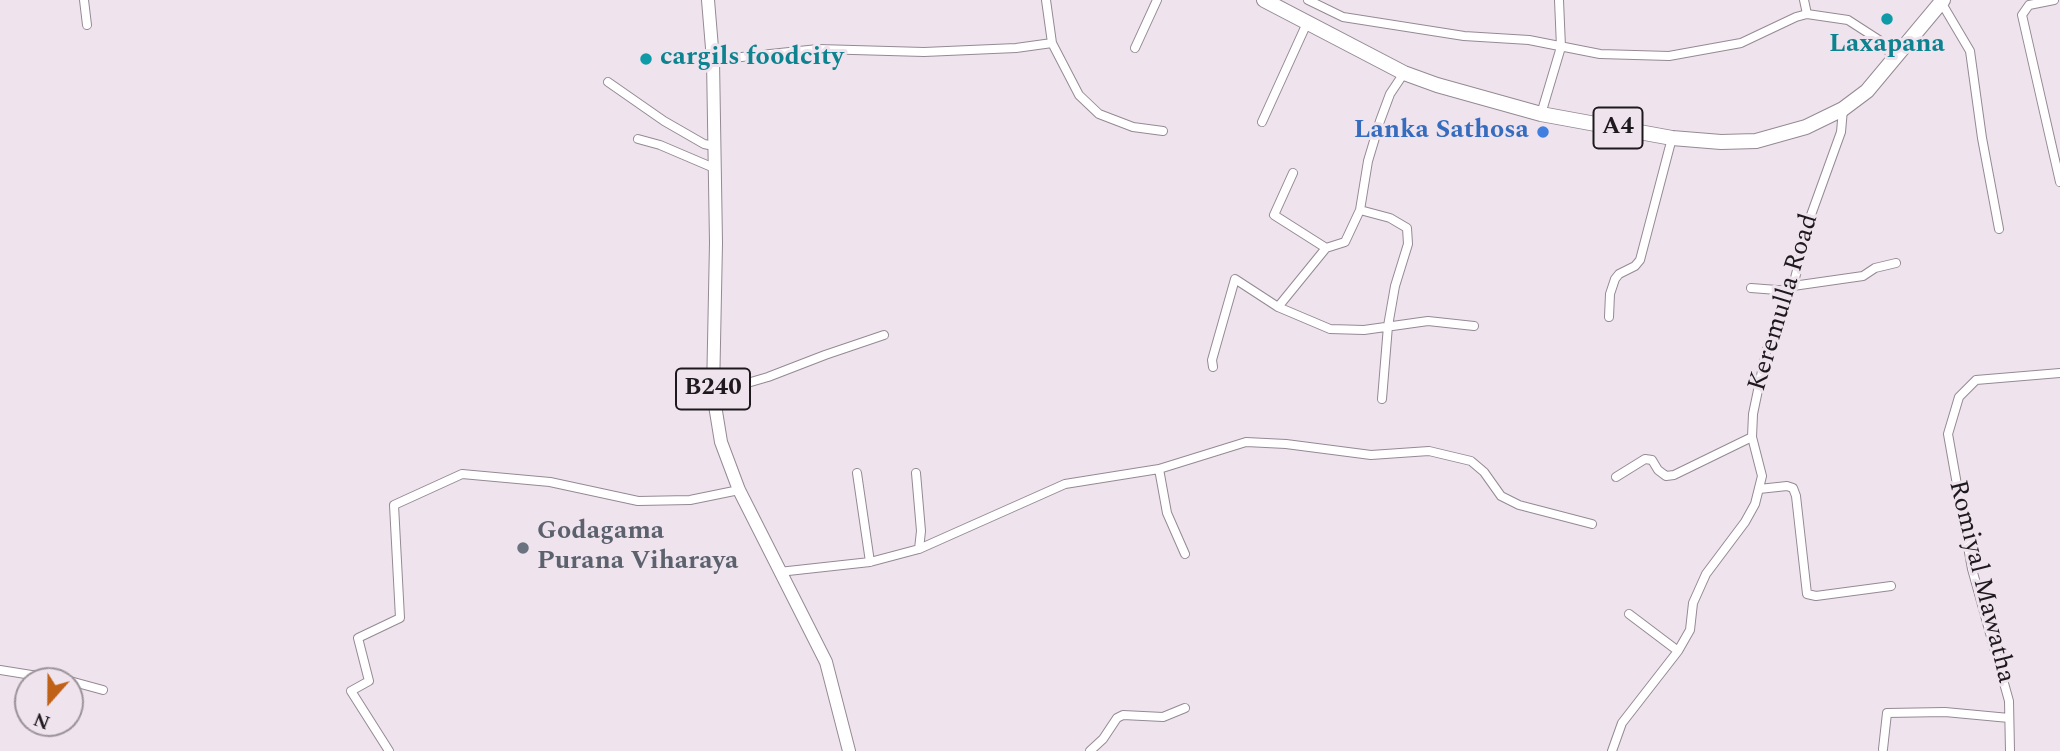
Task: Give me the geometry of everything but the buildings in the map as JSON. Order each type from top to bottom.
[{"type":"highway","name":"A4","points":[[1264,0],[1404,74],[1437,85],[1541,114],[1672,138],[1721,142],[1756,141],[1806,127],[1843,109],[1867,91],[1942,1]]},
{"type":"main road","name":"B240","points":[[708,0],[713,60],[716,243],[713,393],[722,442],[740,490],[826,662],[849,751]]},
{"type":"street","points":[[84,0],[87,25]]},
{"type":"street","points":[[1046,0],[1052,43],[1079,95],[1099,114],[1133,127],[1163,131]]},
{"type":"street","points":[[1135,48],[1157,0]]},
{"type":"street","points":[[1308,0],[1343,17],[1464,36],[1529,40],[1600,54],[1669,56],[1741,43],[1807,14],[1848,20],[1879,40],[1895,58]]},
{"type":"street","points":[[1541,114],[1561,47],[1559,0]]},
{"type":"street","points":[[1804,0],[1807,14]]},
{"type":"street","points":[[2054,0],[2029,5],[2022,15],[2060,182]]},
{"type":"street","points":[[1942,1],[1970,51],[1982,138],[1999,229]]},
{"type":"street","points":[[1262,122],[1307,23]]},
{"type":"street","points":[[713,60],[818,49],[924,51],[1016,48],[1052,43]]},
{"type":"street","points":[[1278,307],[1326,248],[1345,242],[1360,211],[1368,161],[1380,121],[1390,94],[1404,74]]},
{"type":"street","points":[[608,82],[664,121],[704,144],[714,146]]},
{"type":"street","name":"Keremulla Road","points":[[1612,751],[1622,723],[1678,651],[1690,630],[1693,603],[1706,575],[1755,504],[1762,476],[1752,437],[1753,414],[1766,352],[1792,288],[1811,215],[1840,132],[1843,109]]},
{"type":"street","points":[[1609,317],[1610,294],[1615,279],[1619,274],[1635,267],[1640,260],[1672,138]]},
{"type":"street","points":[[638,139],[660,145],[713,168]]},
{"type":"street","points":[[1293,173],[1274,215],[1326,248]]},
{"type":"street","points":[[1360,211],[1390,218],[1407,228],[1408,244],[1395,286],[1388,326],[1382,400]]},
{"type":"street","points":[[1751,288],[1792,288],[1863,275],[1875,268],[1896,263]]},
{"type":"street","points":[[1213,366],[1212,360],[1235,279],[1278,307],[1330,329],[1364,330],[1428,321],[1474,326]]},
{"type":"street","points":[[713,393],[768,377],[884,335]]},
{"type":"street","name":"Romiyal Mawatha","points":[[2010,751],[2009,701],[1972,569],[1948,434],[1959,397],[1976,380],[2060,373]]},
{"type":"street","points":[[1616,477],[1645,459],[1652,460],[1665,475],[1674,475],[1752,437]]},
{"type":"street","points":[[779,572],[870,562],[919,549],[1065,484],[1159,469],[1245,442],[1286,444],[1371,456],[1429,451],[1471,461],[1484,472],[1501,496],[1519,505],[1592,524]]},
{"type":"street","points":[[1159,469],[1167,513],[1185,554]]},
{"type":"street","points":[[857,472],[870,562]]},
{"type":"street","points":[[916,473],[921,531],[919,549]]},
{"type":"street","points":[[389,751],[351,691],[369,681],[358,638],[400,618],[394,505],[462,474],[550,482],[639,500],[690,500],[740,490]]},
{"type":"street","points":[[1759,489],[1787,486],[1793,488],[1807,594],[1816,596],[1891,586]]},
{"type":"street","points":[[1629,614],[1678,651]]},
{"type":"street","points":[[84,685],[103,690]]},
{"type":"street","points":[[1090,751],[1103,739],[1117,718],[1124,715],[1163,718],[1185,708]]},
{"type":"street","points":[[1884,749],[1888,713],[1945,712],[2010,718]]},
{"type":"place","name":"Laxapana","points":[[1887,19]]},
{"type":"place","name":"cargils foodcity","points":[[646,59]]},
{"type":"place","name":"Lanka Sathosa","points":[[1543,132]]},
{"type":"place","name":"Godagama Purana Viharaya","points":[[523,548]]}]
